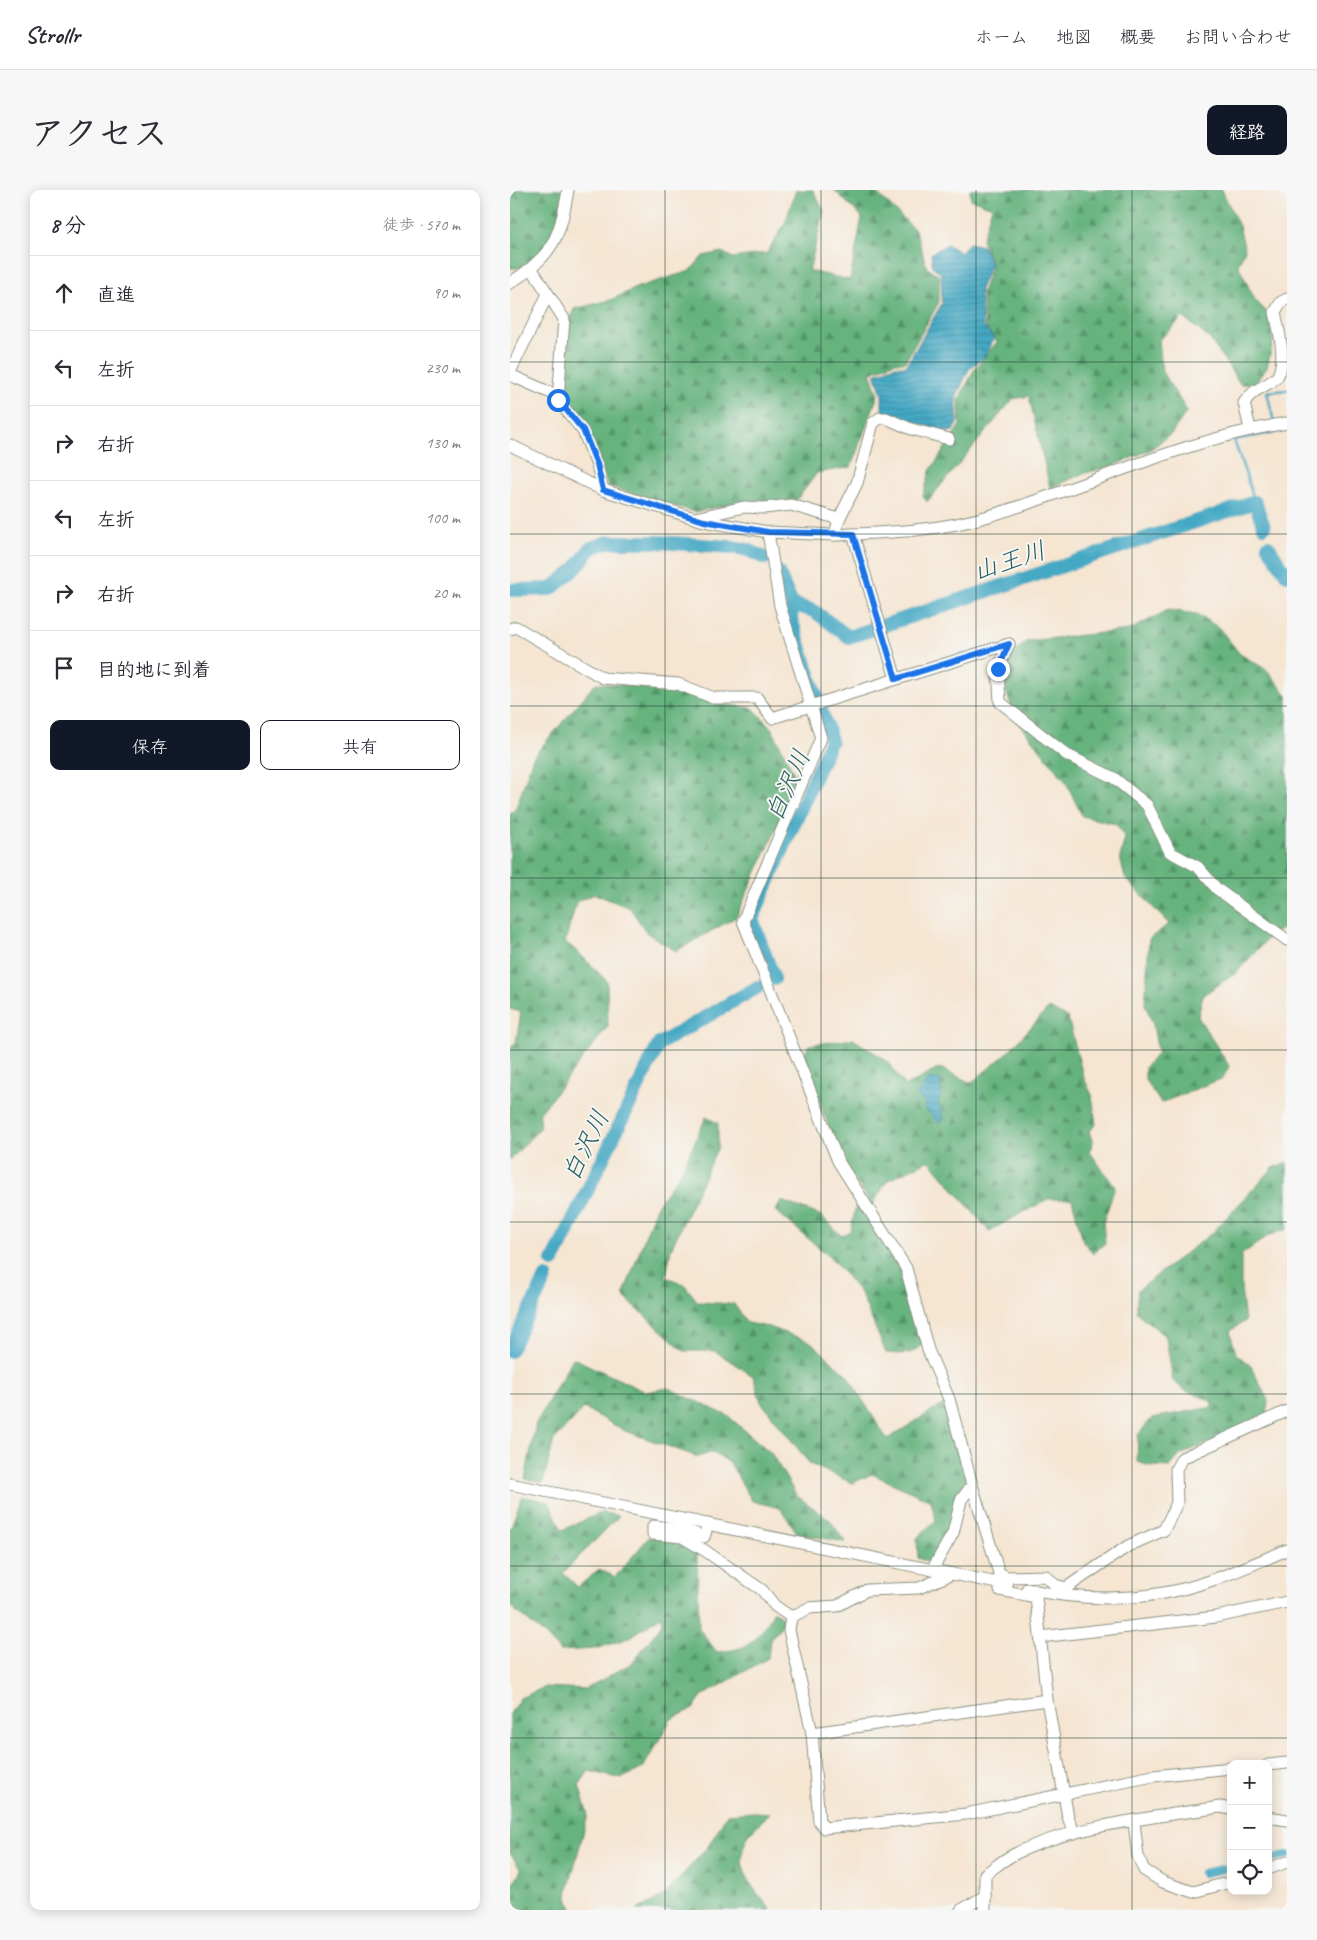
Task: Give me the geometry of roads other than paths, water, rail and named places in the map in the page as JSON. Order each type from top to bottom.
[{"type":"street","points":[[510,283],[532,269],[544,257],[557,238],[564,216],[568,190]]},
{"type":"street","points":[[532,269],[564,319],[558,400],[583,430],[597,464],[603,490]]},
{"type":"street","points":[[548,294],[510,374],[558,396]]},
{"type":"street","points":[[1250,429],[1244,403],[1250,393],[1278,377],[1286,360],[1276,312],[1281,302],[1287,299]]},
{"type":"street","points":[[835,535],[840,518],[858,483],[873,423],[880,418],[886,418],[911,429],[949,439]]},
{"type":"street","points":[[510,445],[603,490],[695,518],[768,532],[835,535],[910,532],[988,517],[1136,464],[1250,429],[1287,424]]},
{"type":"street","points":[[695,518],[744,507],[764,508],[791,505],[840,518]]},
{"type":"street","points":[[768,532],[780,606],[809,705],[821,738],[743,920],[838,1162],[906,1268],[928,1350],[949,1399],[999,1579],[1000,1590],[1036,1597],[1048,1700],[1074,1833]]},
{"type":"street","points":[[853,534],[896,679]]},
{"type":"street","points":[[510,629],[516,627],[603,678],[678,684],[714,698],[757,698],[772,718],[1009,644],[998,669],[1000,702],[1067,755],[1114,778],[1147,805],[1170,852],[1198,867],[1217,889],[1287,940]]},
{"type":"street","points":[[999,1579],[1046,1576],[1055,1585],[1066,1588],[1128,1546],[1164,1530],[1176,1503],[1176,1469],[1182,1458],[1287,1410]]},
{"type":"street","points":[[510,1484],[952,1574],[999,1579],[1048,1594],[1100,1599],[1166,1593],[1203,1583],[1287,1550]]},
{"type":"street","points":[[932,1570],[953,1533],[961,1500],[972,1485]]},
{"type":"street","points":[[708,1524],[704,1537],[684,1529],[653,1526],[653,1534],[682,1536],[762,1590],[775,1606],[791,1618]]},
{"type":"street","points":[[791,1618],[809,1608],[837,1606],[867,1590],[919,1588],[952,1574]]},
{"type":"street","points":[[1040,1637],[1216,1617],[1287,1602]]},
{"type":"street","points":[[791,1618],[789,1630],[812,1733],[819,1821],[824,1828],[966,1814],[1154,1776],[1227,1768]]},
{"type":"street","points":[[812,1733],[1048,1700]]},
{"type":"street","points":[[1272,1765],[1287,1763]]},
{"type":"street","points":[[985,1910],[985,1874],[1025,1850],[1074,1833],[1220,1807],[1227,1808]]},
{"type":"street","points":[[1272,1818],[1287,1820]]},
{"type":"street","points":[[1134,1822],[1138,1856],[1144,1870],[1164,1882],[1194,1892],[1227,1883]]},
{"type":"street","points":[[1272,1867],[1287,1862]]},
{"type":"street","points":[[960,1910],[985,1896]]},
{"type":"water","points":[[969,243],[983,246],[991,264],[980,289],[983,326],[994,338],[985,356],[969,369],[956,398],[958,421],[953,431],[946,432],[882,412],[882,394],[875,374],[895,366],[906,366],[942,303],[941,273],[933,267],[931,254],[947,244],[961,253]]},
{"type":"water","points":[[939,1079],[942,1091],[938,1102],[944,1119],[939,1123],[925,1109],[924,1102],[917,1095],[928,1080]]},
{"type":"waterway","points":[[1274,422],[1267,392],[1287,390]]},
{"type":"waterway","points":[[1255,502],[1234,440],[1277,432],[1276,427]]},
{"type":"waterway","name":"山王川","points":[[792,604],[814,611],[849,637],[1255,502],[1264,527]]},
{"type":"waterway","name":"山王川","points":[[510,590],[551,589],[576,568],[591,548],[608,542],[656,542],[733,547],[748,550],[765,558]]},
{"type":"waterway","name":"山王川","points":[[1268,546],[1287,575]]},
{"type":"waterway","name":"白沢川","points":[[774,979],[752,919],[831,740],[791,619],[792,604],[778,572]]},
{"type":"waterway","name":"白沢川","points":[[553,1261],[659,1044],[758,987]]},
{"type":"waterway","name":"白沢川","points":[[510,1351],[546,1277]]},
{"type":"waterway","points":[[1272,1858],[1287,1855]]},
{"type":"waterway","points":[[1203,1873],[1227,1868]]}]
